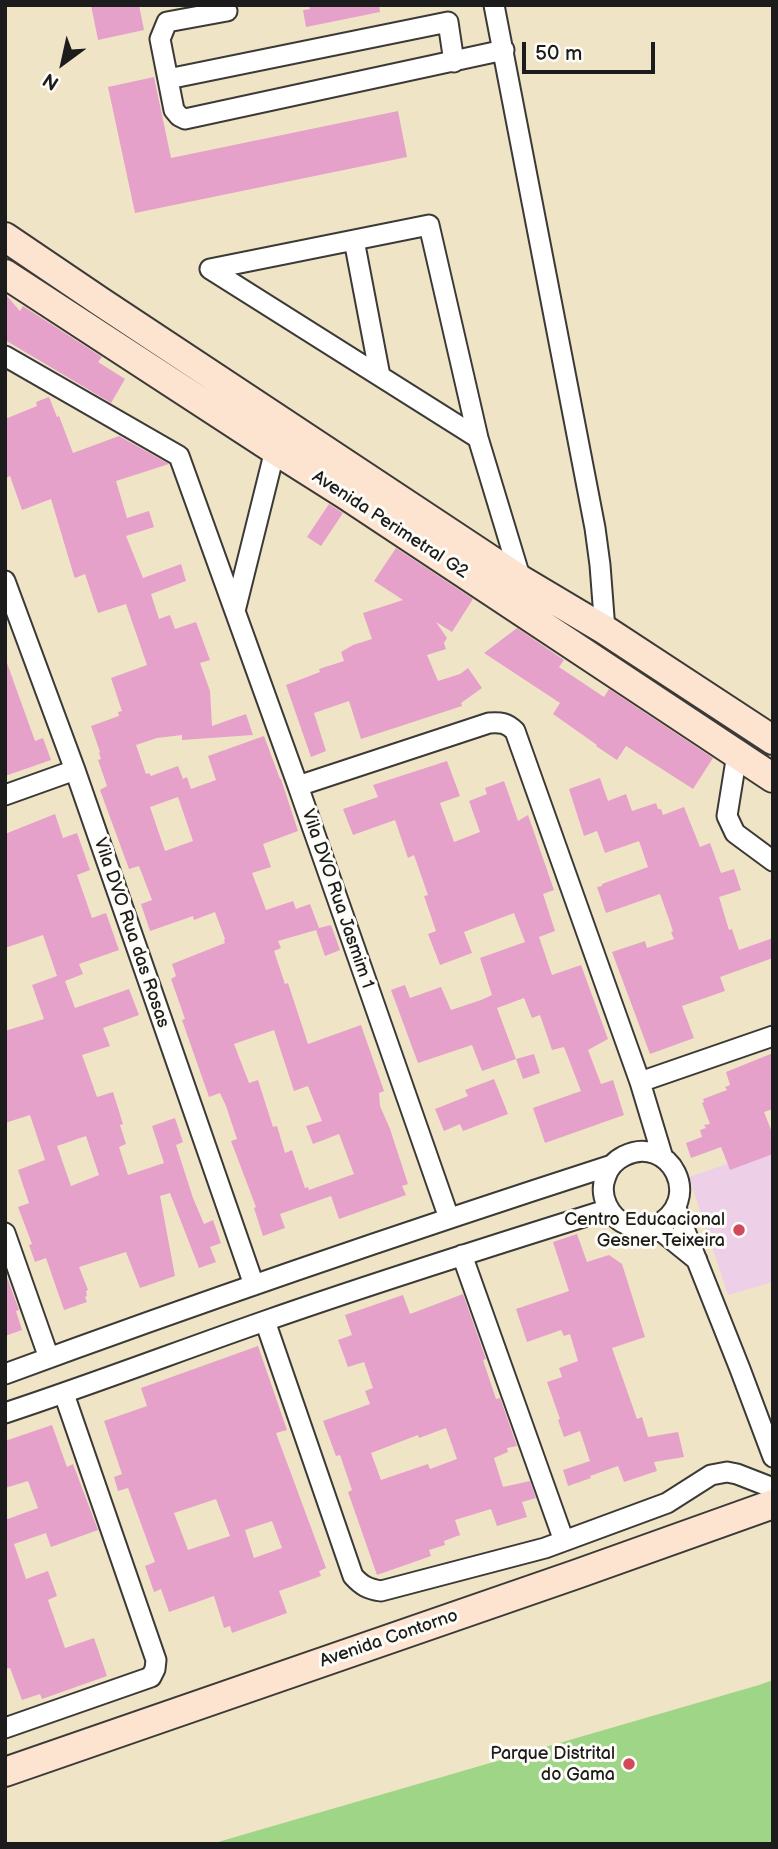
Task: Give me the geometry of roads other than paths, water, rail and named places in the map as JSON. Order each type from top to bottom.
[{"type":"street","points":[[494,5],[595,528],[605,630]]},
{"type":"street","points":[[227,10],[167,22],[160,39],[174,110],[179,116],[186,118],[504,50]]},
{"type":"street","points":[[168,79],[448,22],[454,62]]},
{"type":"street","points":[[478,438],[210,269],[429,225],[478,438],[521,580]]},
{"type":"street","name":"Avenida Perimetral G2","points":[[5,237],[101,302],[773,778]]},
{"type":"street","points":[[354,240],[380,376]]},
{"type":"street","points":[[5,251],[354,483],[773,751]]},
{"type":"street","name":"Avenida Perimetral G2","points":[[5,274],[275,450],[354,483],[521,580],[605,630],[773,740]]},
{"type":"street","points":[[5,356],[179,456],[299,786]]},
{"type":"street","points":[[235,611],[275,450]]},
{"type":"street","name":"Vila DVO Rua das Rosas","points":[[5,581],[75,770],[254,1285]]},
{"type":"street","name":"Vila DVO Rua Jasmim 1","points":[[449,1218],[299,786],[489,723],[508,724],[515,732],[640,1082],[663,1158]]},
{"type":"street","points":[[737,754],[727,816],[734,833],[773,861]]},
{"type":"street","points":[[5,795],[75,770]]},
{"type":"street","points":[[640,1082],[773,1036]]},
{"type":"street","points":[[642,1151],[663,1158],[673,1168],[679,1181],[680,1195],[676,1208],[663,1222],[655,1226],[629,1226],[617,1219],[608,1209],[604,1198],[603,1186],[612,1165],[630,1153],[642,1151]]},
{"type":"street","points":[[5,1374],[254,1285],[612,1165]]},
{"type":"street","points":[[676,1208],[773,1457]]},
{"type":"street","points":[[5,1413],[265,1321],[608,1209]]},
{"type":"street","points":[[655,1226],[697,1260]]},
{"type":"street","points":[[5,1233],[49,1358]]},
{"type":"street","points":[[462,1255],[564,1541]]},
{"type":"street","points":[[265,1321],[353,1576],[361,1586],[370,1590],[381,1591],[544,1548],[667,1503],[711,1475],[727,1472],[737,1474],[773,1488]]},
{"type":"street","points":[[5,1728],[150,1677],[155,1669],[156,1660],[64,1394]]},
{"type":"street","name":"Avenida Contorno","points":[[5,1772],[773,1504]]},
{"type":"place","name":"Centro Educacional Gesner Teixeira","points":[[739,1230]]},
{"type":"place","name":"Parque Distrital do Gama","points":[[629,1764]]}]
